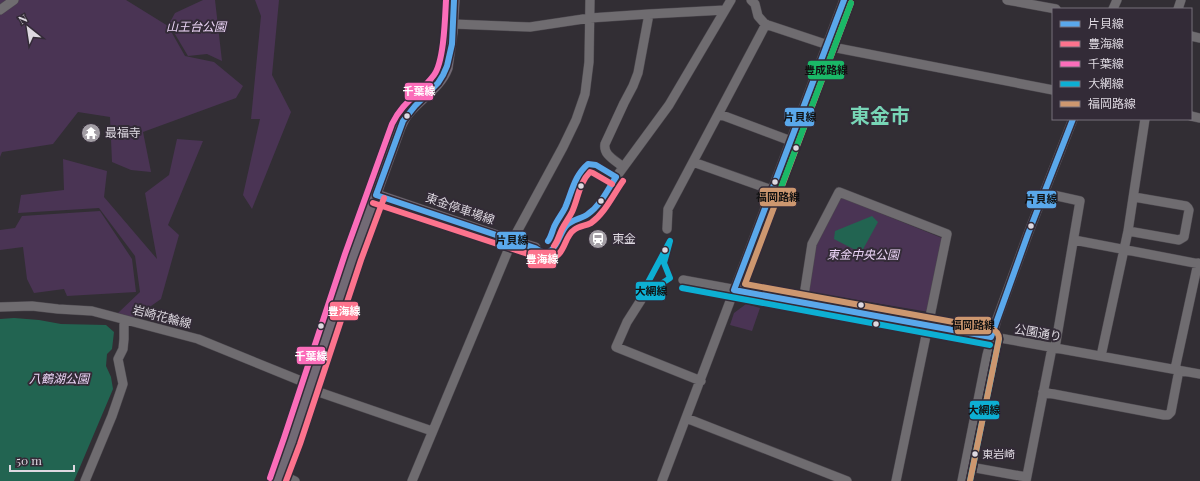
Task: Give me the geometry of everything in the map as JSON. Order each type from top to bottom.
[{"type":"main road","points":[[278,478],[292,441],[354,257],[403,121],[407,113],[439,82],[445,73],[448,64],[453,24],[454,0]]},
{"type":"main road","name":"東金停車場線","points":[[376,195],[535,248]]},
{"type":"street","points":[[0,10],[14,0]]},
{"type":"street","points":[[412,481],[512,241],[576,120],[585,94],[589,62],[590,0]]},
{"type":"street","points":[[611,184],[669,105],[731,0]]},
{"type":"street","points":[[751,0],[755,4],[758,16],[766,24],[837,48],[1052,90]]},
{"type":"street","points":[[662,481],[844,0]]},
{"type":"street","points":[[1007,0],[1041,3],[1054,8]]},
{"type":"street","points":[[453,24],[530,27],[590,18],[725,10]]},
{"type":"street","points":[[623,167],[607,154],[604,149],[638,73],[649,14]]},
{"type":"street","points":[[667,229],[668,210],[766,24]]},
{"type":"street","points":[[719,114],[791,141]]},
{"type":"street","points":[[962,481],[986,355],[991,337],[1072,120]]},
{"type":"street","points":[[1101,356],[1128,231],[1145,120]]},
{"type":"street","points":[[694,162],[772,190]]},
{"type":"street","points":[[803,302],[812,244],[839,192],[947,234],[896,481]]},
{"type":"street","points":[[965,466],[1026,479],[1074,240],[1080,201],[1044,193]]},
{"type":"street","points":[[1128,231],[1179,240],[1182,239],[1184,238],[1189,210],[1186,206],[1134,197]]},
{"type":"street","points":[[1043,392],[1164,415],[1168,415],[1171,412],[1177,370],[1199,263],[1074,240]]},
{"type":"street","name":"公園通り","points":[[683,280],[1200,374]]},
{"type":"street","points":[[641,300],[627,322],[616,347],[701,381]]},
{"type":"street","name":"岩崎花輪線","points":[[0,307],[32,306],[92,311],[198,339],[310,387],[432,431]]},
{"type":"street","points":[[84,481],[112,416],[123,384],[118,359],[124,340],[124,320]]},
{"type":"street","points":[[686,418],[835,479],[847,481]]},
{"type":"street","points":[[278,478],[295,481]]},
{"type":"green space","points":[[0,0],[126,0],[168,26],[185,56],[214,62],[243,86],[236,98],[143,132],[151,172],[131,170],[112,162],[110,117],[78,112],[53,144],[2,152],[0,157]]},
{"type":"green space","name":"山王台公園","points":[[203,0],[215,0],[222,61],[207,54],[188,56],[169,24],[175,13]]},
{"type":"green space","points":[[255,0],[279,0],[272,75],[291,112],[252,209],[243,195],[260,119],[251,119],[261,16]]},
{"type":"green space","points":[[177,139],[203,141],[168,225],[179,235],[161,299],[134,318],[118,313],[140,292],[135,256],[99,208],[18,213],[21,195],[64,190],[63,159],[107,171],[104,197],[157,259],[145,193],[169,175]]},
{"type":"green space","name":"東金中央公園","points":[[840,197],[942,238],[929,312],[809,292],[816,244]]},
{"type":"green space","points":[[100,211],[132,259],[136,292],[67,296],[64,289],[34,293],[27,279],[23,247],[0,250],[0,230],[15,228],[22,216]]},
{"type":"green space","points":[[746,304],[760,308],[752,331],[730,325],[734,313]]},
{"type":"shaded area","points":[[872,216],[878,222],[861,253],[834,239],[835,231]]},
{"type":"shaded area","name":"八鶴湖公園","points":[[14,318],[61,324],[106,325],[114,332],[112,349],[107,354],[106,366],[111,377],[113,389],[74,481],[0,481],[0,319]]},
{"type":"transit line","name":"千葉線","points":[[270,478],[345,254],[392,124],[401,109],[429,82],[437,69],[442,50],[446,0]]},
{"type":"transit line","name":"片貝線","points":[[376,195],[403,121],[415,106],[438,83],[447,66],[452,44],[454,0]]},
{"type":"transit line","name":"片貝線","points":[[734,290],[844,0]]},
{"type":"transit line","name":"福岡路線","points":[[851,3],[745,284],[992,329],[996,332],[999,339],[970,481]]},
{"type":"transit line","name":"豊成路線","points":[[779,193],[851,3]]},
{"type":"transit line","name":"片貝線","points":[[991,337],[1028,234],[1073,120]]},
{"type":"transit line","name":"片貝線","points":[[548,241],[555,224],[565,208],[576,179],[588,164],[596,165],[616,177]]},
{"type":"transit line","name":"豊海線","points":[[554,246],[572,212],[586,176],[590,172],[612,184]]},
{"type":"transit line","name":"片貝線","points":[[376,195],[535,248],[542,252],[547,252],[555,246],[563,230],[568,224],[574,220],[586,216],[597,206],[616,177]]},
{"type":"transit line","name":"豊海線","points":[[373,203],[531,255],[536,258],[546,259],[552,258],[561,252],[570,233],[596,219],[605,209],[623,181]]},
{"type":"transit line","name":"豊海線","points":[[286,481],[300,444],[361,260],[384,198]]},
{"type":"transit line","name":"大網線","points":[[670,241],[664,263],[670,278],[649,292],[646,292],[645,288],[670,241]]},
{"type":"transit line","name":"大網線","points":[[682,288],[990,345]]},
{"type":"transit line","name":"片貝線","points":[[734,290],[991,337]]},
{"type":"transit line","name":"大網線","points":[[970,481],[999,339]]},
{"type":"place","name":"最福寺","points":[[91,133]]},
{"type":"place","name":"東金","points":[[598,239]]},
{"type":"place","name":"東岩崎","points":[[975,454]]},
{"type":"district","name":"東金市","points":[[880,116]]}]
